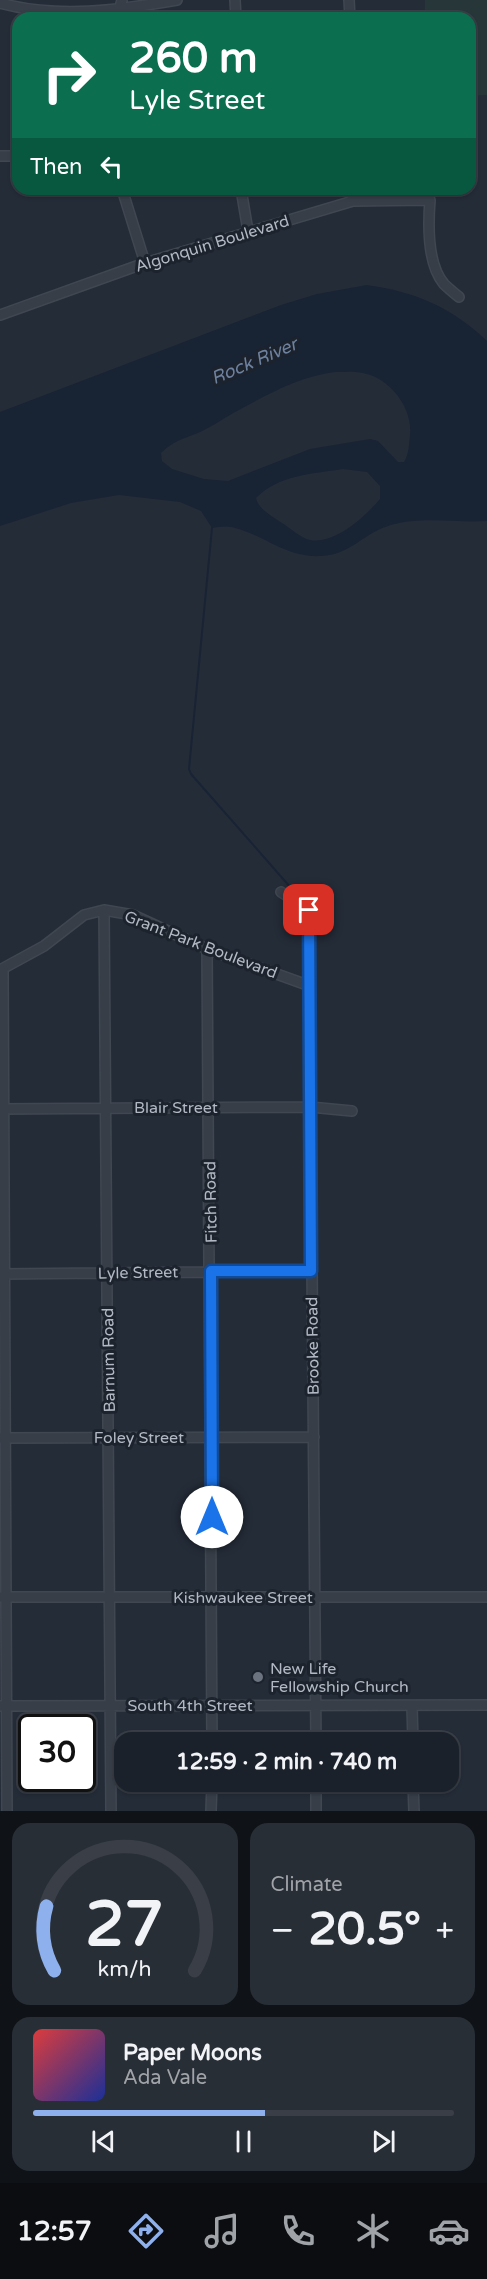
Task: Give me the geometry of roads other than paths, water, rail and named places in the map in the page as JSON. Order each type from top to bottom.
[{"type":"street","points":[[126,12],[177,0]]},
{"type":"street","points":[[0,3],[84,12]]},
{"type":"street","points":[[124,195],[144,263]]},
{"type":"street","points":[[242,195],[248,231]]},
{"type":"street","points":[[353,195],[353,201]]},
{"type":"street","name":"Algonquin Boulevard","points":[[0,315],[144,263],[353,201],[430,200],[430,240],[438,274],[445,285],[459,297]]},
{"type":"street","name":"Brooke Road","points":[[281,892],[309,910],[316,1732]]},
{"type":"street","name":"Grant Park Boulevard","points":[[1,970],[44,946],[84,915],[104,910],[133,915],[207,948],[310,986]]},
{"type":"street","name":"Barnum Road","points":[[104,910],[111,1811]]},
{"type":"street","name":"Fitch Road","points":[[207,948],[213,1732]]},
{"type":"street","points":[[1,970],[4,1706],[7,1811]]},
{"type":"street","name":"Blair Street","points":[[2,1109],[310,1107],[352,1111]]},
{"type":"street","name":"Lyle Street","points":[[3,1274],[311,1271]]},
{"type":"street","name":"Foley Street","points":[[3,1438],[314,1437]]},
{"type":"street","name":"Kishwaukee Street","points":[[4,1597],[487,1597]]},
{"type":"street","name":"South 4th Street","points":[[4,1706],[487,1705]]},
{"type":"street","points":[[412,1706],[412,1732]]},
{"type":"street","points":[[212,1792],[212,1811]]},
{"type":"street","points":[[316,1792],[316,1811]]},
{"type":"street","points":[[413,1792],[414,1811]]},
{"type":"water","name":"Rock River","points":[[367,285],[401,292],[446,310],[487,341],[487,521],[403,522],[372,533],[341,552],[321,556],[297,554],[235,528],[212,528],[201,511],[180,502],[119,495],[71,503],[0,526],[0,412],[281,305],[317,294]],"holes":[[[335,372],[356,372],[373,376],[391,388],[398,396],[404,405],[410,425],[407,456],[404,462],[398,462],[378,441],[370,439],[310,449],[228,481],[204,479],[172,469],[162,461],[161,453],[170,446],[203,431],[261,398],[310,377]],[[343,469],[367,472],[380,486],[380,499],[349,528],[329,538],[310,540],[303,537],[266,512],[257,502],[256,498],[265,490],[285,480]]]},
{"type":"waterway","points":[[212,528],[189,769],[291,888]]},
{"type":"place","name":"New Life Fellowship Church","points":[[258,1677]]}]
